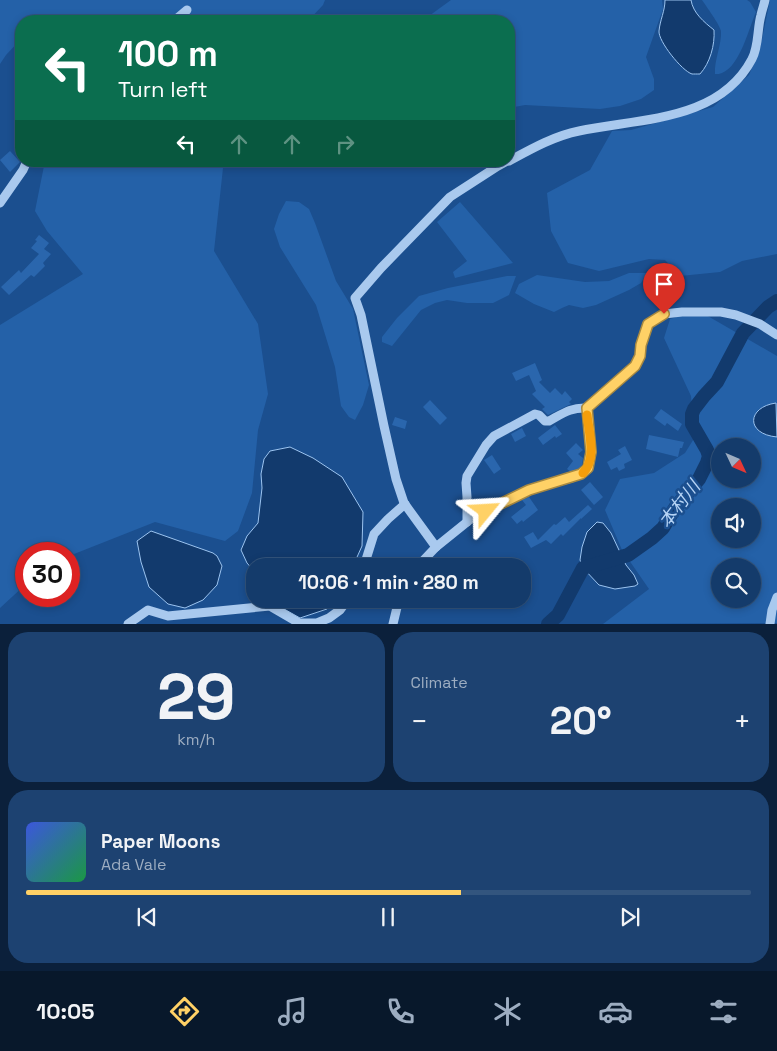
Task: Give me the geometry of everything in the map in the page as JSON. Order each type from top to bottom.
[{"type":"street","points":[[515,158],[559,136],[676,114],[720,95],[734,84],[754,57],[765,0]]},
{"type":"street","points":[[181,15],[187,10]]},
{"type":"street","points":[[0,203],[24,167]]},
{"type":"street","points":[[436,546],[405,504],[396,479],[355,298],[381,268],[450,198],[496,167]]},
{"type":"street","points":[[467,522],[467,476],[486,445],[494,436],[535,414],[545,421],[549,421],[571,409],[578,407],[587,408],[635,366],[640,356],[641,345],[648,324],[664,314],[721,312],[736,315],[760,324],[777,334]]},
{"type":"street","points":[[425,558],[436,546],[472,518],[529,490],[572,478],[588,468],[591,452],[587,408]]},
{"type":"street","points":[[366,558],[374,534],[405,504]]},
{"type":"street","points":[[770,624],[772,610],[777,597]]},
{"type":"street","points":[[128,624],[148,610],[168,616],[250,608]]},
{"type":"street","points":[[273,608],[299,624],[317,623],[329,618],[341,608]]},
{"type":"street","points":[[393,624],[397,608]]},
{"type":"shaded area","points":[[0,0],[325,0],[314,15],[15,15],[15,45],[0,64]]},
{"type":"shaded area","points":[[451,0],[662,0],[663,9],[646,57],[654,79],[654,90],[641,99],[620,106],[600,109],[525,105],[515,107],[515,15],[430,15]]},
{"type":"shaded area","points":[[665,0],[691,0],[697,13],[714,30],[711,54],[707,65],[700,74],[692,74],[682,67],[662,42],[659,31]]},
{"type":"shaded area","points":[[702,0],[747,0],[756,12],[739,55],[728,69],[720,74],[715,74],[715,69],[721,31]]},
{"type":"shaded area","points":[[770,0],[777,0],[777,254],[742,261],[720,272],[680,276],[665,260],[649,259],[599,271],[568,263],[551,231],[547,193],[590,170],[612,131],[631,130],[713,107],[749,75],[760,49]]},
{"type":"shaded area","points":[[44,167],[224,167],[214,251],[258,324],[268,394],[258,430],[252,493],[238,531],[225,541],[155,522],[80,552],[80,542],[15,542],[15,594],[0,608],[0,325],[83,274],[47,231],[35,211]]},
{"type":"shaded area","points":[[286,201],[299,202],[309,209],[336,281],[353,309],[369,385],[363,405],[355,420],[349,417],[341,406],[335,367],[316,305],[280,247],[274,229]]},
{"type":"shaded area","points":[[460,202],[513,263],[455,278],[453,272],[467,261],[437,222]]},
{"type":"shaded area","points":[[629,273],[647,273],[641,283],[629,290],[596,305],[583,308],[569,305],[554,312],[534,304],[515,293],[519,284],[537,275],[585,282],[609,281]]},
{"type":"shaded area","points":[[507,276],[516,276],[509,295],[493,303],[467,303],[447,300],[435,303],[421,310],[392,346],[382,342],[382,337],[397,318],[419,296]]},
{"type":"shaded area","points":[[683,315],[706,315],[777,356],[777,623],[603,624],[649,589],[622,550],[605,510],[620,479],[654,473],[685,453],[695,437],[691,396],[664,338],[670,319]]},
{"type":"shaded area","points":[[776,403],[777,437],[759,431],[755,426],[754,420],[759,410],[766,405]]},
{"type":"shaded area","points":[[290,447],[313,458],[342,477],[363,512],[362,546],[357,558],[246,558],[246,561],[241,550],[247,536],[258,523],[262,488],[261,474],[264,459],[270,451]]},
{"type":"shaded area","points":[[597,522],[603,523],[611,533],[626,565],[634,575],[638,584],[635,586],[615,589],[599,585],[583,568],[580,560],[582,547],[587,532]]},
{"type":"shaded area","points":[[151,531],[217,556],[222,566],[217,585],[203,600],[185,608],[168,604],[149,587],[137,541]]},
{"type":"shaded area","points":[[282,608],[328,608],[327,609],[300,618]]},
{"type":"building","points":[[10,151],[15,156],[15,167],[10,172],[0,160]]},
{"type":"building","points":[[39,235],[49,243],[44,249],[51,254],[43,263],[45,266],[34,277],[31,275],[9,295],[1,287],[19,270],[21,273],[39,254],[31,248]]},
{"type":"building","points":[[535,363],[542,380],[539,382],[550,393],[555,388],[562,395],[565,391],[572,399],[569,402],[571,404],[548,415],[542,409],[545,407],[532,394],[536,391],[529,375],[516,381],[512,373]]},
{"type":"building","points":[[430,400],[447,418],[440,425],[423,407]]},
{"type":"building","points":[[661,409],[682,424],[678,431],[667,423],[665,426],[654,418]]},
{"type":"building","points":[[395,417],[407,421],[405,429],[392,425]]},
{"type":"building","points":[[555,425],[562,434],[556,438],[555,436],[543,445],[538,438]]},
{"type":"building","points":[[522,428],[526,436],[515,442],[511,434]]},
{"type":"building","points":[[649,435],[684,442],[678,457],[646,449]]},
{"type":"building","points":[[576,443],[583,450],[578,454],[583,458],[582,465],[571,472],[567,469],[573,461],[566,453]]},
{"type":"building","points":[[625,446],[632,460],[624,464],[625,468],[619,471],[617,467],[611,470],[607,462],[621,454],[618,450]]},
{"type":"building","points":[[492,455],[501,469],[494,474],[484,460]]},
{"type":"building","points":[[590,482],[603,497],[594,505],[581,490]]},
{"type":"building","points":[[529,497],[538,510],[523,522],[522,520],[517,524],[511,517],[526,505],[522,500]]},
{"type":"building","points":[[588,505],[592,509],[563,536],[561,534],[551,544],[546,540],[531,548],[524,537],[533,532],[538,540],[554,524],[556,525],[565,517],[569,522]]},
{"type":"waterway","name":"本村川","points":[[548,624],[558,615],[583,568],[628,555],[652,538],[663,528],[675,508],[699,479],[709,456],[692,424],[694,409],[717,382],[743,333],[768,307],[777,301]]},
{"type":"slow traffic","points":[[583,473],[588,468],[591,452],[587,415]]},
{"type":"route","points":[[486,511],[529,490],[572,478],[588,468],[591,452],[587,408],[635,366],[640,356],[641,345],[648,324],[664,314]]}]
